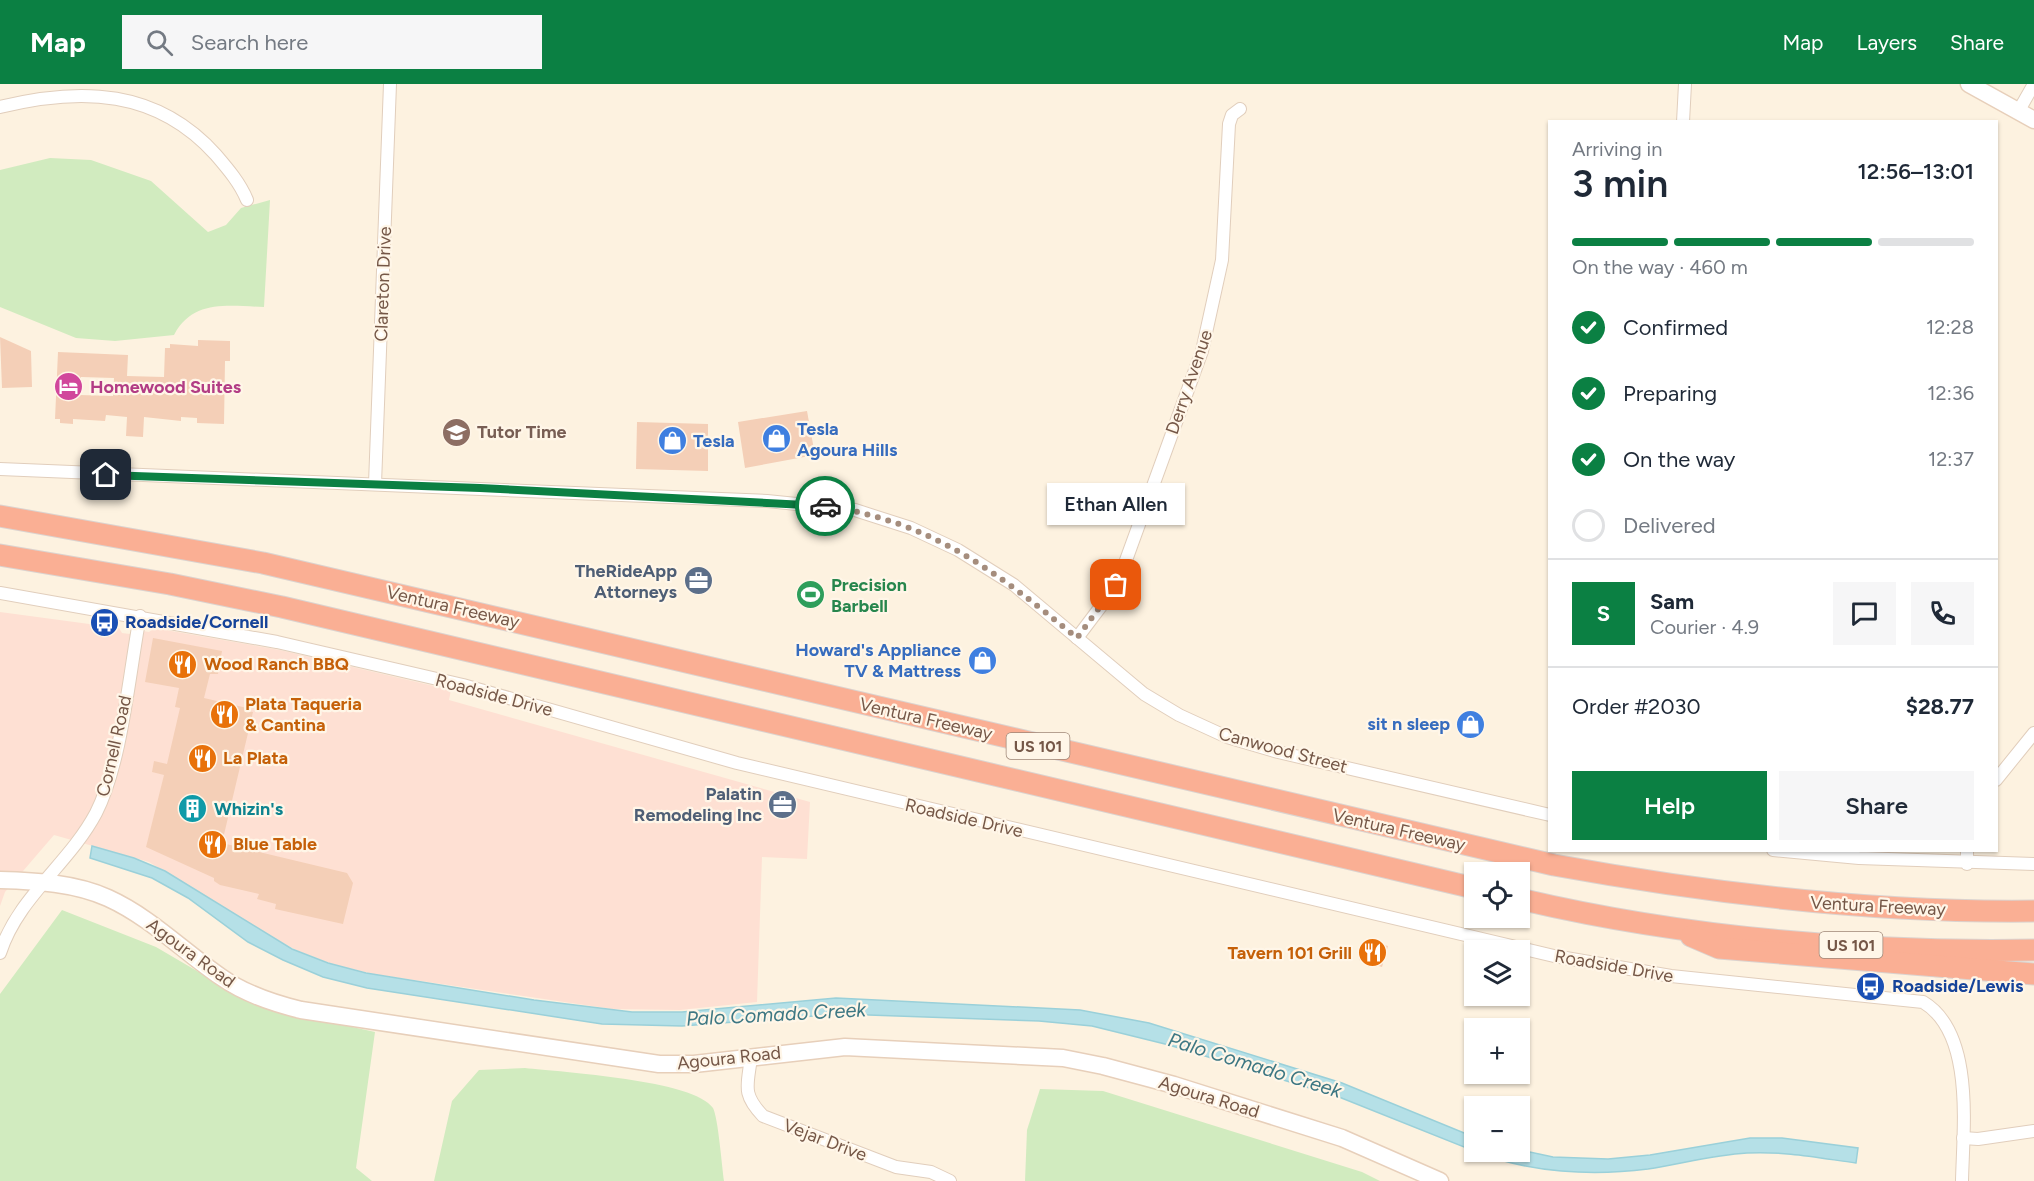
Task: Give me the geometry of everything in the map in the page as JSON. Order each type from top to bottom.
[{"type":"highway","points":[[0,506],[51,524]]},
{"type":"highway","name":"Ventura Freeway","points":[[0,516],[263,563],[1554,865],[1664,885],[1853,907],[2034,911]]},
{"type":"highway","name":"US 101","points":[[0,555],[170,584],[282,607],[1464,886]]},
{"type":"highway","name":"US 101","points":[[1530,901],[1668,927],[1889,948],[2034,950]]},
{"type":"highway","points":[[1668,927],[1719,948],[2034,974]]},
{"type":"main road","points":[[1969,84],[2034,120]]},
{"type":"main road","name":"Agoura Road","points":[[0,880],[69,885],[107,897],[151,924],[242,990],[270,1002],[301,1010],[660,1064],[694,1064],[845,1047],[1073,1060],[1174,1085],[1342,1138],[1440,1181]]},
{"type":"street","name":"Clareton Drive","points":[[375,484],[390,84]]},
{"type":"street","points":[[1683,120],[1685,84]]},
{"type":"street","points":[[2018,112],[2034,84]]},
{"type":"street","points":[[0,107],[65,96],[138,101],[176,118],[201,138],[231,174],[247,201]]},
{"type":"street","name":"Derry Avenue","points":[[1077,638],[1116,585],[1202,351],[1222,260],[1229,124],[1232,115],[1240,109]]},
{"type":"street","name":"Canwood Street","points":[[0,470],[767,501],[855,510],[911,528],[958,550],[1014,585],[1144,694],[1179,715],[1227,736],[1278,752],[1548,815]]},
{"type":"street","name":"Roadside Drive","points":[[0,593],[277,642],[463,685],[737,764],[1554,956],[1671,976],[1909,1000],[1934,1009],[1948,1029],[1961,1073],[1963,1138]]},
{"type":"street","name":"Cornell Road","points":[[0,952],[19,913],[94,815],[104,796],[122,719],[140,616]]},
{"type":"street","points":[[1998,778],[2034,733]]},
{"type":"street","points":[[1816,852],[1967,864],[2034,864]]},
{"type":"street","points":[[1967,852],[1967,864]]},
{"type":"street","name":"Vejar Drive","points":[[751,1057],[746,1090],[751,1104],[763,1116],[896,1167],[931,1172],[950,1181]]},
{"type":"street","points":[[1962,1181],[1963,1138],[1978,1139],[2034,1131]]},
{"type":"shaded area","points":[[0,612],[119,628],[122,633],[130,634],[132,629],[149,632],[154,628],[280,650],[451,690],[449,700],[810,802],[807,859],[762,857],[757,1002],[680,1010],[612,1009],[373,974],[332,964],[296,950],[149,862],[54,835],[5,892],[0,906]]},
{"type":"green space","points":[[50,158],[91,160],[151,181],[208,232],[226,225],[241,208],[270,200],[264,307],[213,307],[191,315],[174,335],[115,341],[76,338],[0,307],[0,170]]},
{"type":"green space","points":[[62,910],[156,947],[257,1006],[375,1032],[356,1168],[372,1181],[0,1181],[0,994]]},
{"type":"green space","points":[[525,1068],[626,1079],[681,1090],[701,1098],[713,1108],[715,1113],[724,1181],[434,1181],[452,1101],[479,1070]]},
{"type":"green space","points":[[1040,1089],[1103,1091],[1362,1172],[1380,1181],[1025,1181],[1027,1130]]},
{"type":"water","name":"Palo Comado Creek","points":[[92,846],[134,858],[165,871],[292,949],[328,963],[366,973],[534,1000],[632,1012],[682,1012],[836,998],[1080,1010],[1149,1023],[1342,1083],[1464,1133],[1464,1147],[1339,1097],[1169,1045],[1092,1026],[1039,1021],[840,1014],[682,1026],[602,1024],[367,988],[323,977],[283,960],[248,942],[188,898],[152,878],[90,858]]},
{"type":"water","points":[[1750,1138],[1782,1138],[1858,1148],[1856,1163],[1788,1154],[1747,1153],[1648,1169],[1583,1172],[1561,1171],[1510,1162],[1530,1162],[1530,1152],[1553,1157],[1608,1159],[1650,1155]]},
{"type":"building","points":[[0,337],[31,351],[32,387],[2,388]]},
{"type":"building","points":[[198,340],[230,341],[230,361],[225,361],[224,424],[197,423],[197,418],[181,417],[181,421],[144,417],[143,437],[126,436],[127,417],[106,415],[105,421],[73,419],[73,424],[60,423],[60,419],[55,419],[58,352],[128,355],[127,376],[164,377],[165,348],[170,348],[170,344],[198,346]],"holes":[[[81,377],[114,378],[113,396],[80,395]]]},
{"type":"building","name":"Tesla Agoura Hills","points":[[807,411],[815,455],[745,468],[738,422]]},
{"type":"building","name":"Tesla","points":[[637,422],[708,424],[708,471],[636,469]]},
{"type":"building","name":"Whizin's","points":[[153,638],[222,651],[218,674],[210,674],[204,698],[247,708],[247,711],[253,712],[222,843],[347,873],[353,883],[343,924],[275,909],[276,904],[257,899],[259,894],[220,885],[214,881],[214,878],[146,847],[164,775],[152,772],[154,761],[167,764],[180,708],[175,707],[179,688],[145,682]]},
{"type":"building","name":"Tavern 101 Grill","points":[[1365,940],[1388,946],[1382,967],[1359,960]]},
{"type":"way so far","points":[[825,506],[855,510],[883,518],[958,550],[1014,585],[1077,638],[1111,596],[1116,585]]},
{"type":"place","name":"Homewood Suites","points":[[69,387]]},
{"type":"place","name":"Tutor Time","points":[[456,432]]},
{"type":"place","name":"Tesla Agoura Hills","points":[[776,439]]},
{"type":"place","name":"Tesla","points":[[672,441]]},
{"type":"place","name":"TheRideApp Attorneys","points":[[698,581]]},
{"type":"place","name":"Ethan Allen","points":[[1116,585]]},
{"type":"place","name":"Precision Barbell","points":[[810,595]]},
{"type":"place","name":"Roadside/Cornell","points":[[104,622]]},
{"type":"place","name":"Howard's Appliance TV & Mattress","points":[[982,660]]},
{"type":"place","name":"Wood Ranch BBQ","points":[[183,664]]},
{"type":"place","name":"Plata Taqueria & Cantina","points":[[224,714]]},
{"type":"place","name":"sit n sleep","points":[[1471,724]]},
{"type":"place","name":"La Plata","points":[[202,758]]},
{"type":"place","name":"Palatin Remodeling Inc","points":[[783,804]]},
{"type":"place","name":"Whizin's","points":[[193,809]]},
{"type":"place","name":"Blue Table","points":[[212,844]]},
{"type":"place","name":"Tavern 101 Grill","points":[[1373,953]]},
{"type":"place","name":"Roadside/Lewis","points":[[1871,986]]},
{"type":"route","points":[[106,475],[480,488],[565,494],[767,501],[825,506]]}]
